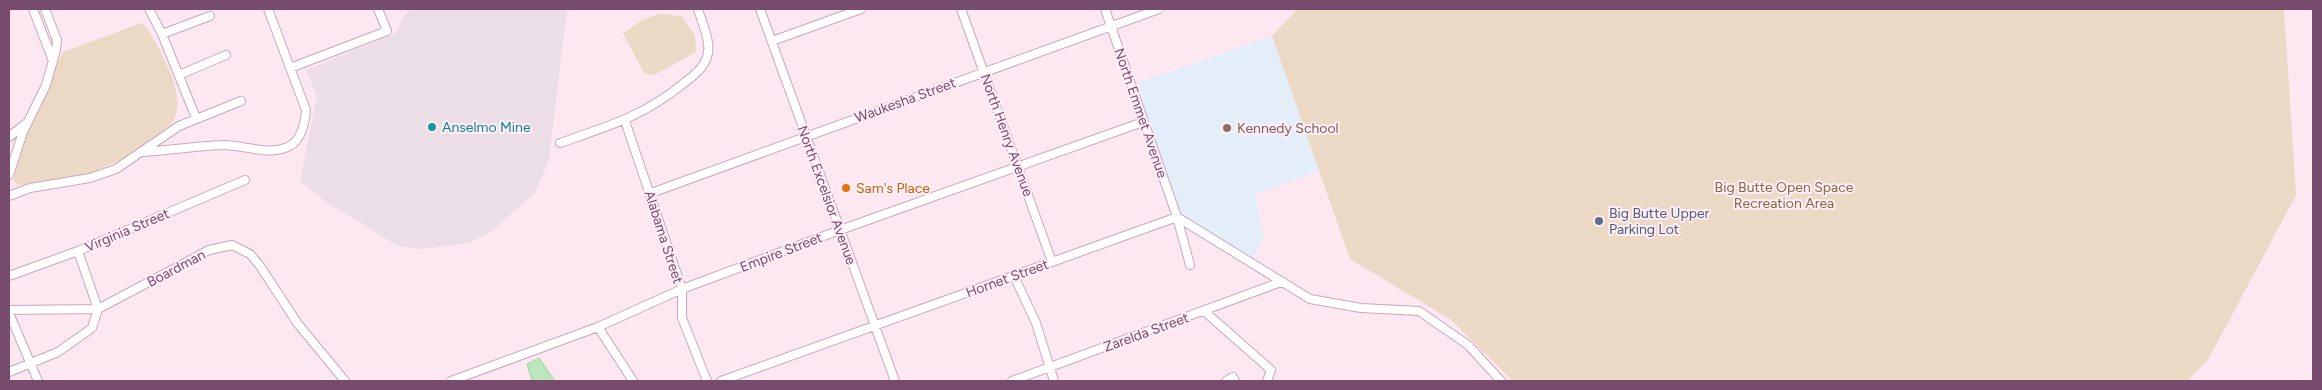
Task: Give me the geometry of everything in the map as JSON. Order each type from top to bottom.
[{"type":"street","points":[[33,9],[53,61]]},
{"type":"street","points":[[9,175],[28,120],[46,85],[58,44],[46,9]]},
{"type":"street","points":[[149,9],[162,34],[196,118]]},
{"type":"street","points":[[143,152],[224,145],[256,149],[285,148],[298,137],[305,124],[306,110],[268,9]]},
{"type":"street","points":[[290,68],[387,31],[378,9]]},
{"type":"street","points":[[560,143],[625,121],[646,110],[679,87],[699,70],[707,57],[707,42],[698,9]]},
{"type":"street","name":"North Excelsior Avenue","points":[[760,9],[895,381]]},
{"type":"street","points":[[772,41],[861,9]]},
{"type":"street","name":"North Henry Avenue","points":[[961,9],[1052,262]]},
{"type":"street","name":"North Emmet Avenue","points":[[1105,9],[1177,217],[1190,265]]},
{"type":"street","name":"Waukesha Street","points":[[650,193],[1159,9]]},
{"type":"street","points":[[162,34],[210,16]]},
{"type":"street","points":[[179,75],[226,55]]},
{"type":"street","points":[[9,196],[30,188],[90,178],[116,169],[179,126],[241,101]]},
{"type":"street","points":[[9,137],[28,120]]},
{"type":"street","name":"Alabama Street","points":[[625,121],[682,290],[682,318],[706,381]]},
{"type":"street","name":"Empire Street","points":[[451,381],[598,327],[682,290],[840,230],[1143,122]]},
{"type":"street","name":"Virginia Street","points":[[9,276],[78,251],[245,180]]},
{"type":"street","points":[[1177,217],[1310,299],[1361,308],[1419,311],[1468,345],[1501,381]]},
{"type":"street","name":"Hornet Street","points":[[721,381],[1177,217]]},
{"type":"street","name":"Boardman","points":[[9,312],[98,309],[209,250],[232,245],[250,254],[260,266],[298,324],[344,380]]},
{"type":"street","points":[[9,372],[58,352],[92,328],[98,309],[78,251]]},
{"type":"street","points":[[1014,276],[1036,323],[1048,368],[1054,381]]},
{"type":"street","name":"Zarelda Street","points":[[1012,381],[1281,282]]},
{"type":"street","points":[[1204,311],[1271,370],[1267,381]]},
{"type":"street","points":[[9,312],[38,381]]},
{"type":"street","points":[[598,327],[633,381]]},
{"type":"shaded area","name":"Anselmo Mine","points":[[409,9],[567,9],[549,159],[535,193],[492,231],[469,243],[421,249],[398,246],[326,202],[300,181],[317,96],[306,70],[394,34]]},
{"type":"shaded area","name":"Kennedy School","points":[[1272,36],[1320,171],[1255,194],[1264,237],[1254,258],[1192,223],[1179,212],[1134,84]]},
{"type":"shaded area","points":[[539,358],[555,381],[532,381],[527,364]]},
{"type":"green space","name":"Big Butte Open Space Recreation Area","points":[[1298,9],[2284,9],[2296,195],[2208,360],[2187,381],[1513,381],[1450,319],[1350,259],[1272,36]]},
{"type":"green space","points":[[660,14],[682,16],[695,36],[696,52],[654,75],[644,73],[623,33],[644,19]]},
{"type":"green space","points":[[142,23],[156,43],[170,71],[174,84],[177,111],[169,127],[145,146],[97,170],[65,179],[18,185],[14,181],[26,132],[40,98],[63,52]]},
{"type":"place","name":"Anselmo Mine","points":[[432,127]]},
{"type":"place","name":"Kennedy School","points":[[1227,128]]},
{"type":"place","name":"Sam's Place","points":[[846,188]]},
{"type":"place","name":"Big Butte Upper Parking Lot","points":[[1599,221]]}]
